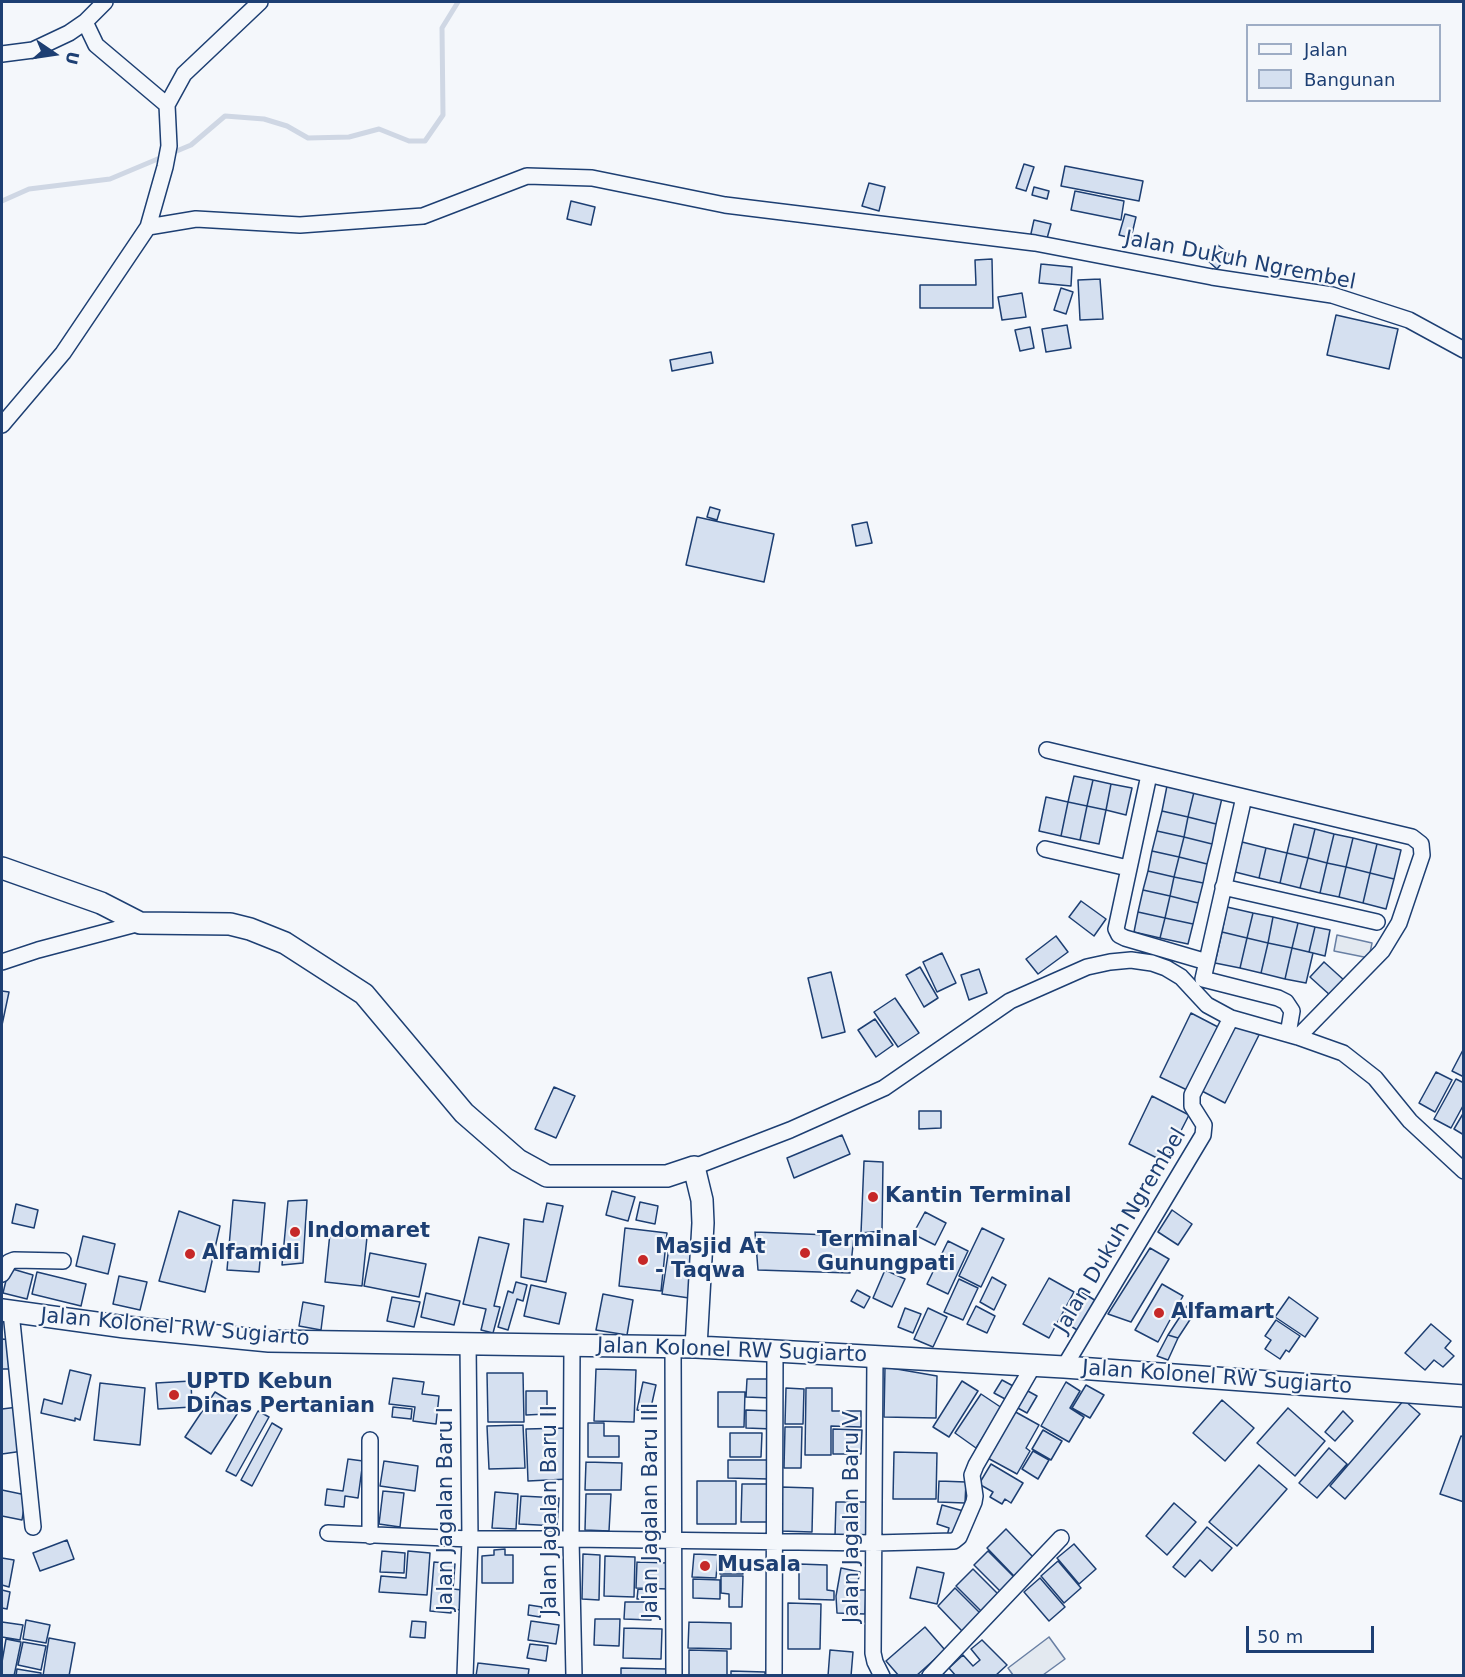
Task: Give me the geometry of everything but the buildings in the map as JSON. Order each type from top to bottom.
[{"type":"main road","points":[[2,868],[101,903],[140,923],[230,924],[250,929],[285,944],[364,994],[464,1113],[518,1160],[547,1176],[667,1176],[694,1167],[702,1200],[703,1223],[696,1347]]},
{"type":"main road","name":"Jalan Kolonel RW Sugiarto","points":[[6,1311],[125,1327],[269,1341],[696,1347],[1064,1367],[1464,1396]]},
{"type":"street","points":[[2,54],[33,50],[69,33],[85,22],[105,2]]},
{"type":"street","points":[[2,425],[63,353],[148,227],[169,146],[167,105],[184,74],[260,2]]},
{"type":"street","points":[[85,22],[96,45],[167,105]]},
{"type":"street","name":"Jalan Dukuh Ngrembel","points":[[148,227],[196,219],[300,225],[423,216],[527,176],[592,178],[725,205],[1035,243],[1212,277],[1332,295],[1409,321],[1464,350]]},
{"type":"street","points":[[1047,750],[1412,837],[1421,844],[1422,855],[1399,923],[1382,951],[1293,1036]]},
{"type":"street","points":[[1149,775],[1116,929],[1119,935],[1207,962]]},
{"type":"street","points":[[1244,797],[1203,979],[1286,1002],[1292,1011],[1293,1036]]},
{"type":"street","points":[[1045,849],[1128,868]]},
{"type":"street","points":[[1223,887],[1377,922]]},
{"type":"street","points":[[2,962],[140,923]]},
{"type":"street","points":[[694,1167],[790,1130],[884,1088],[1010,1001],[1087,968],[1131,960],[1166,968],[1181,977],[1207,1005],[1231,1018],[1343,1053],[1376,1078],[1410,1121],[1464,1171]]},
{"type":"street","name":"Jalan Dukuh Ngrembel","points":[[1064,1367],[1203,1135],[1204,1125],[1192,1106],[1192,1095],[1231,1018]]},
{"type":"street","points":[[2,1274],[9,1262],[14,1260],[63,1261]]},
{"type":"street","points":[[6,1311],[33,1527]]},
{"type":"street","name":"Jalan Jagalan Baru I","points":[[465,1676],[470,1539],[468,1343]]},
{"type":"street","name":"Jalan Jagalan Baru II","points":[[572,1345],[571,1539],[574,1676]]},
{"type":"street","name":"Jalan Jagalan Baru III","points":[[673,1347],[674,1676]]},
{"type":"street","points":[[774,1676],[776,1351]]},
{"type":"street","name":"Jalan Jagalan Baru V","points":[[874,1356],[873,1653],[882,1676]]},
{"type":"street","points":[[328,1533],[470,1539],[951,1542],[959,1537],[974,1502],[972,1475],[975,1465],[1033,1366]]},
{"type":"street","points":[[370,1440],[370,1536]]},
{"type":"street","points":[[930,1676],[1061,1539]]},
{"type":"shaded area","points":[[1337,935],[1372,943],[1369,958],[1334,951]]},
{"type":"shaded area","points":[[1049,1637],[1065,1659],[1043,1675],[1013,1675],[1008,1668]]},
{"type":"waterway","points":[[2,201],[29,189],[110,179],[191,145],[225,116],[264,119],[287,126],[308,138],[349,137],[379,129],[409,141],[425,141],[443,115],[442,28],[458,2]]},
{"type":"place","name":"Kantin Terminal","points":[[873,1197]]},
{"type":"place","name":"Indomaret","points":[[295,1232]]},
{"type":"place","name":"Terminal Gunungpati","points":[[805,1253]]},
{"type":"place","name":"Alfamidi","points":[[190,1254]]},
{"type":"place","name":"Masjid At - Taqwa","points":[[643,1260]]},
{"type":"place","name":"Alfamart","points":[[1159,1313]]},
{"type":"place","name":"UPTD Kebun Dinas Pertanian","points":[[174,1395]]},
{"type":"place","name":"Musala","points":[[705,1566]]}]
